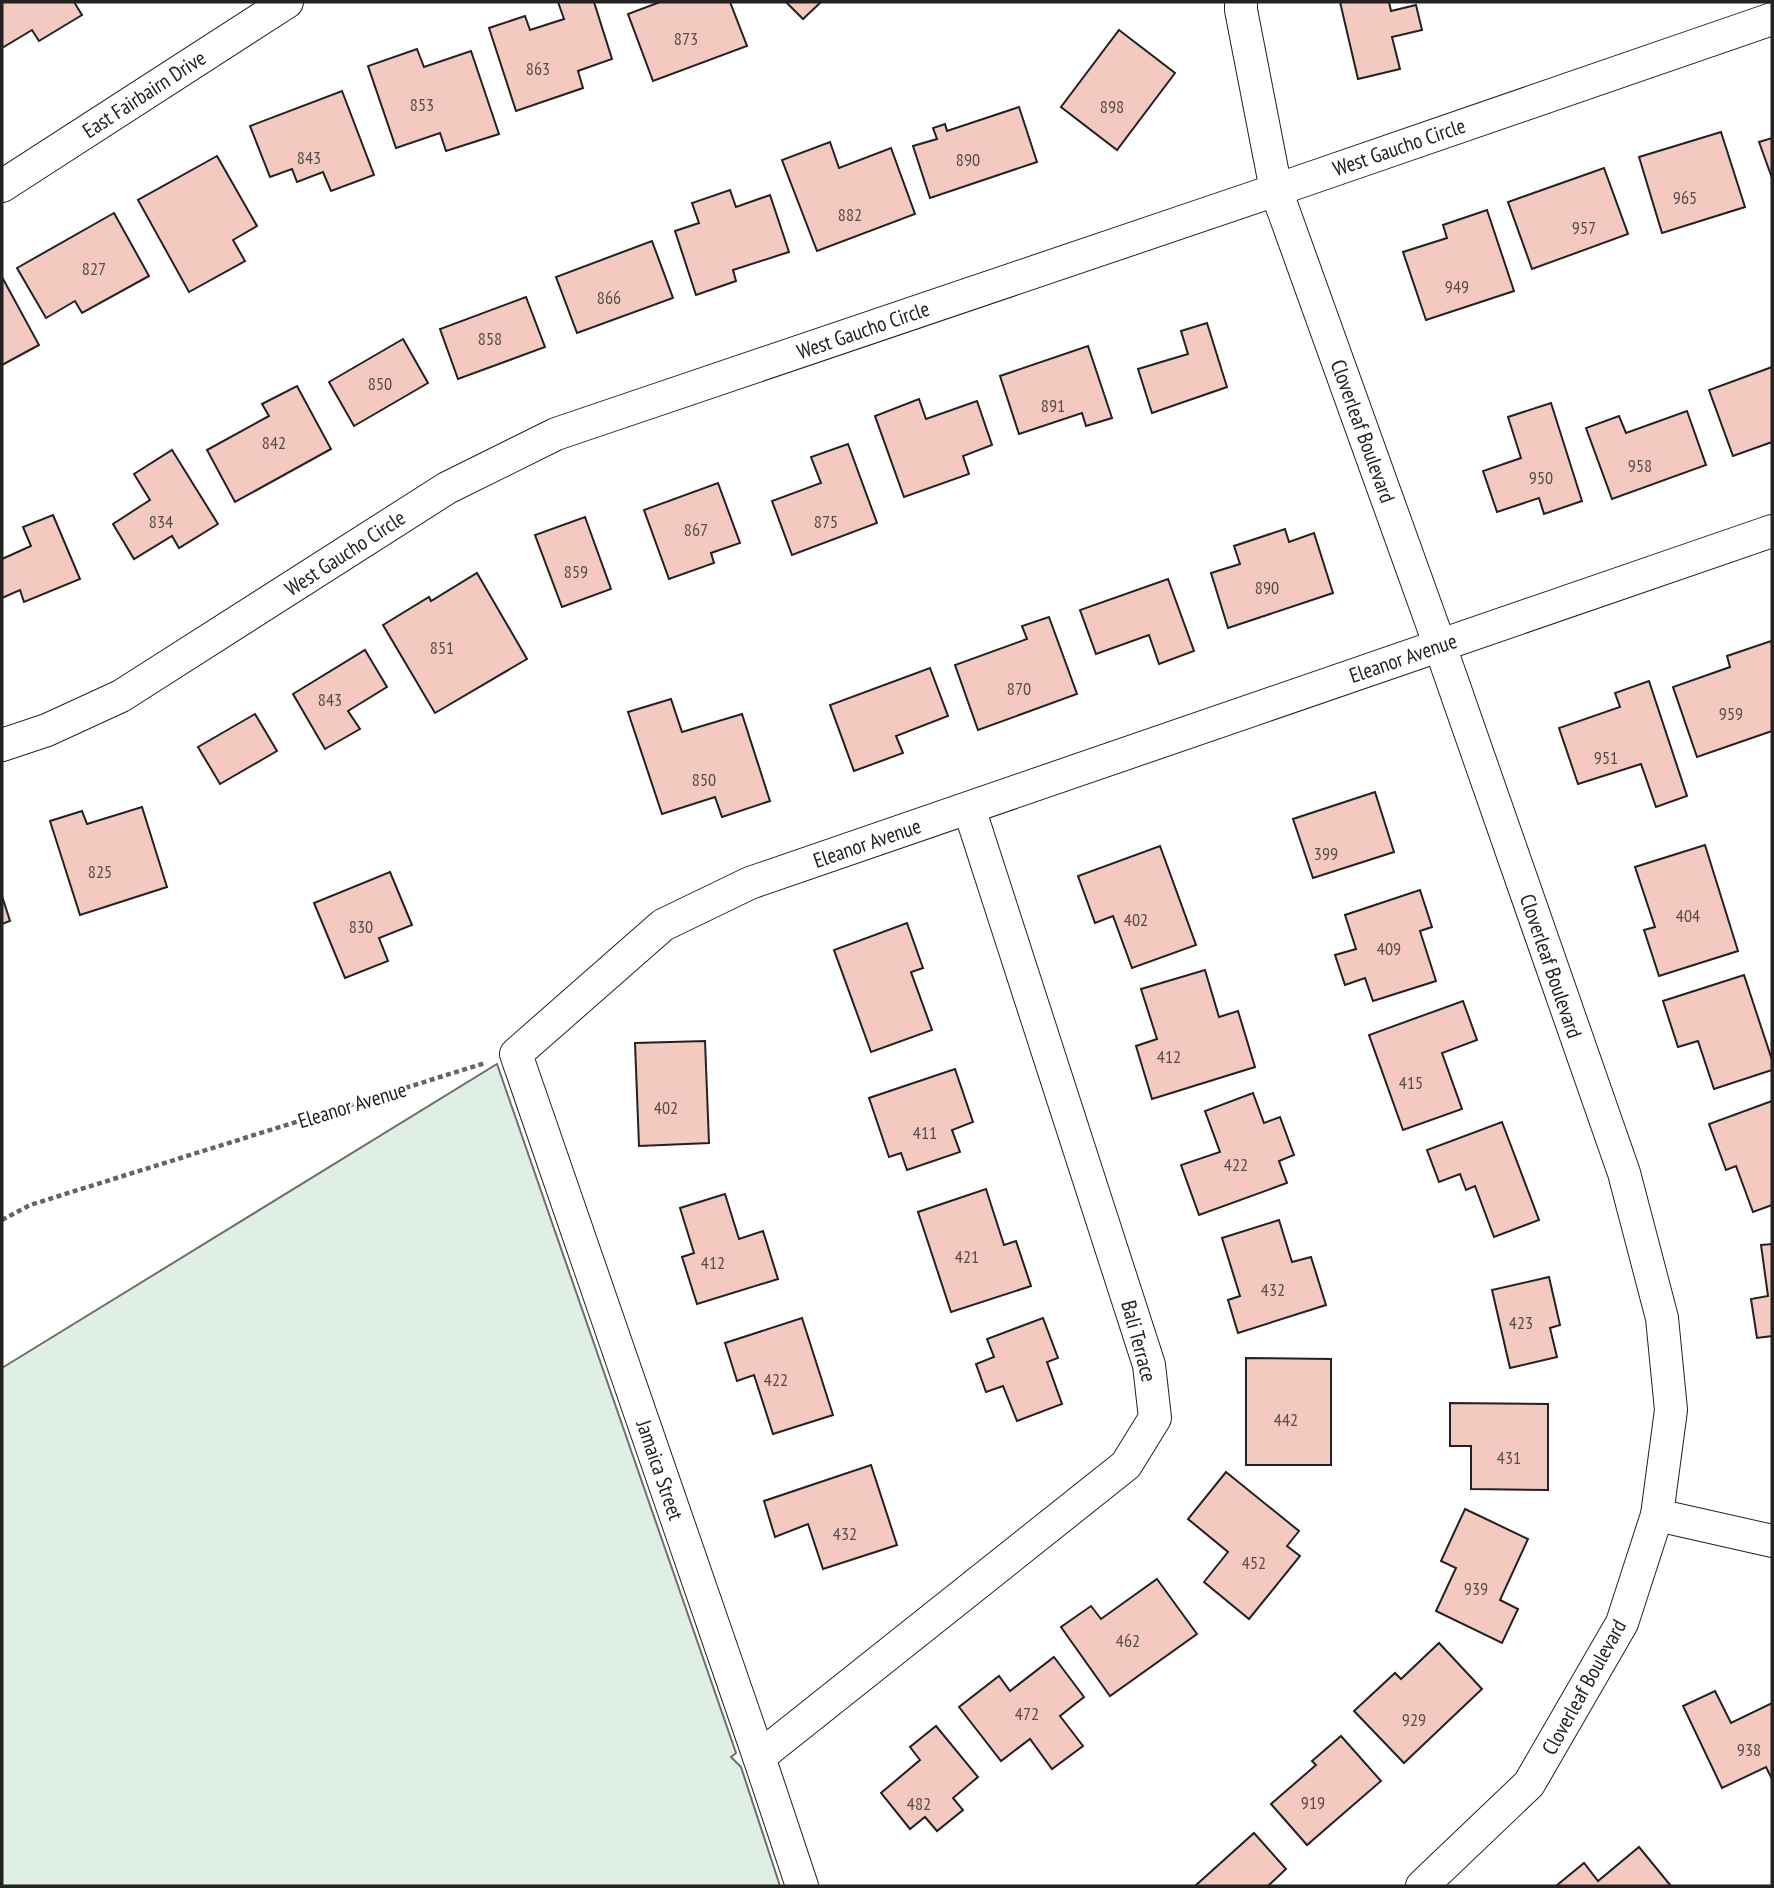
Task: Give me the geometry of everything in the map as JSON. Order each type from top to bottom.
[{"type":"street","name":"East Fairbairn Drive","points":[[2,186],[287,2]]},
{"type":"street","name":"Cloverleaf Boulevard","points":[[1241,2],[1276,190],[1440,646],[1624,1173],[1662,1318],[1671,1410],[1657,1515],[1622,1623],[1529,1784],[1422,1886]]},
{"type":"street","name":"West Gaucho Circle","points":[[2,745],[47,730],[121,696],[447,488],[556,434],[1772,19]]},
{"type":"street","name":"Eleanor Avenue","points":[[516,1054],[663,925],[750,883],[1772,531]]},
{"type":"street","name":"Bali Terrace","points":[[760,1757],[1126,1465],[1154,1418],[1149,1365],[969,807]]},
{"type":"street","name":"Jamaica Street","points":[[516,1054],[760,1757],[802,1886]]},
{"type":"street","points":[[1657,1515],[1772,1541]]},
{"type":"path","name":"Eleanor Avenue","points":[[2,1220],[30,1205],[516,1054]]},
{"type":"green space","points":[[497,1064],[736,1753],[731,1757],[741,1767],[780,1886],[2,1886],[2,1368]]},
{"type":"building","points":[[2,2],[74,2],[82,15],[39,41],[32,30],[2,48]]},
{"type":"building","points":[[558,2],[594,2],[612,59],[578,71],[583,88],[516,111],[489,28],[525,16],[530,30],[564,19]]},
{"type":"building","points":[[660,2],[730,2],[747,46],[653,81],[628,14]]},
{"type":"building","points":[[786,2],[821,2],[803,19]]},
{"type":"building","points":[[1340,2],[1389,2],[1391,11],[1416,5],[1422,30],[1392,37],[1400,69],[1358,79]]},
{"type":"building","points":[[1119,30],[1175,73],[1117,150],[1061,107]]},
{"type":"building","points":[[417,49],[424,67],[471,51],[499,134],[446,151],[440,133],[396,148],[368,66]]},
{"type":"building","points":[[342,91],[374,175],[331,191],[323,172],[297,182],[292,169],[270,177],[250,126]]},
{"type":"building","points":[[1019,107],[1037,162],[930,198],[913,146],[937,139],[933,128],[945,124],[947,131]]},
{"type":"building","points":[[1721,132],[1745,207],[1662,233],[1639,157]]},
{"type":"building","points":[[1772,138],[1772,178],[1759,142]]},
{"type":"building","points":[[830,142],[839,168],[891,148],[915,214],[817,251],[782,160]]},
{"type":"building","points":[[217,156],[257,226],[233,240],[245,261],[189,292],[138,200]]},
{"type":"building","points":[[1604,168],[1628,234],[1532,269],[1508,202]]},
{"type":"building","points":[[730,190],[736,207],[770,195],[789,252],[733,270],[736,281],[696,295],[675,231],[699,223],[692,203]]},
{"type":"building","points":[[1487,210],[1514,291],[1426,320],[1403,252],[1447,238],[1443,225]]},
{"type":"building","points":[[114,213],[149,276],[82,313],[75,301],[46,318],[17,268]]},
{"type":"building","points":[[652,241],[673,298],[577,333],[556,277]]},
{"type":"building","points":[[2,277],[39,345],[2,365]]},
{"type":"building","points":[[526,297],[545,347],[458,379],[440,329]]},
{"type":"building","points":[[1207,323],[1227,387],[1152,413],[1138,369],[1188,354],[1181,331]]},
{"type":"building","points":[[403,339],[428,383],[354,426],[329,382]]},
{"type":"building","points":[[1088,346],[1112,418],[1086,426],[1082,413],[1019,434],[1000,376]]},
{"type":"building","points":[[1772,367],[1772,442],[1733,456],[1709,390]]},
{"type":"building","points":[[297,386],[331,449],[235,502],[207,450],[269,416],[262,404]]},
{"type":"building","points":[[919,399],[926,419],[977,401],[992,445],[963,456],[969,474],[904,497],[875,416]]},
{"type":"building","points":[[1551,403],[1582,501],[1544,514],[1539,498],[1497,512],[1483,471],[1521,458],[1508,417]]},
{"type":"building","points":[[1687,411],[1706,465],[1612,499],[1586,428],[1619,416],[1626,433]]},
{"type":"building","points":[[848,444],[877,523],[792,555],[772,501],[821,483],[811,457]]},
{"type":"building","points":[[172,450],[218,524],[179,548],[172,536],[134,559],[113,524],[150,500],[134,474]]},
{"type":"building","points":[[718,483],[740,543],[711,553],[714,563],[669,579],[644,510]]},
{"type":"building","points":[[53,515],[80,579],[24,602],[20,590],[2,598],[2,559],[31,546],[23,527]]},
{"type":"building","points":[[585,517],[611,589],[562,607],[535,535]]},
{"type":"building","points":[[1285,529],[1289,542],[1314,533],[1333,593],[1228,628],[1211,573],[1240,564],[1234,546]]},
{"type":"building","points":[[477,573],[527,659],[435,713],[383,625],[429,597],[431,601]]},
{"type":"building","points":[[1168,579],[1194,651],[1159,664],[1149,635],[1096,654],[1080,610]]},
{"type":"building","points":[[1049,617],[1077,694],[978,730],[955,665],[1027,639],[1022,626]]},
{"type":"building","points":[[1771,641],[1772,731],[1697,757],[1673,687],[1730,667],[1727,656]]},
{"type":"building","points":[[365,650],[387,687],[348,711],[360,729],[325,749],[293,694]]},
{"type":"building","points":[[930,668],[948,716],[896,736],[903,753],[854,771],[830,705]]},
{"type":"building","points":[[1649,681],[1687,796],[1656,807],[1641,764],[1578,784],[1559,728],[1620,707],[1615,693]]},
{"type":"building","points":[[671,699],[682,732],[742,714],[770,801],[722,817],[715,797],[662,814],[628,712]]},
{"type":"building","points":[[255,714],[277,751],[220,784],[198,747]]},
{"type":"building","points":[[1375,792],[1394,852],[1313,878],[1293,819]]},
{"type":"building","points":[[142,807],[167,887],[80,915],[50,821],[82,811],[87,824]]},
{"type":"building","points":[[1705,845],[1738,951],[1659,976],[1644,930],[1655,927],[1635,867]]},
{"type":"building","points":[[1160,846],[1196,945],[1132,968],[1113,916],[1095,923],[1078,876]]},
{"type":"building","points":[[390,872],[412,925],[379,938],[388,961],[345,978],[314,903]]},
{"type":"building","points":[[1420,890],[1432,927],[1420,931],[1436,981],[1373,1001],[1365,978],[1345,985],[1335,955],[1356,949],[1345,915]]},
{"type":"building","points":[[2,896],[10,921],[2,924]]},
{"type":"building","points":[[907,923],[923,968],[911,972],[932,1030],[871,1052],[834,950]]},
{"type":"building","points":[[1205,970],[1219,1017],[1238,1011],[1255,1067],[1152,1099],[1136,1046],[1157,1039],[1141,989]]},
{"type":"building","points":[[1744,975],[1772,1060],[1772,1070],[1714,1089],[1698,1041],[1678,1047],[1663,1001]]},
{"type":"building","points":[[1463,1001],[1477,1040],[1442,1053],[1462,1109],[1403,1130],[1369,1035]]},
{"type":"building","points":[[705,1041],[709,1143],[639,1146],[635,1043]]},
{"type":"building","points":[[955,1069],[973,1122],[952,1130],[960,1152],[907,1170],[901,1153],[889,1157],[869,1098]]},
{"type":"building","points":[[1253,1093],[1264,1123],[1280,1117],[1294,1155],[1279,1161],[1287,1183],[1199,1215],[1181,1165],[1220,1152],[1205,1111]]},
{"type":"building","points":[[1772,1101],[1772,1205],[1753,1212],[1736,1166],[1726,1170],[1709,1124]]},
{"type":"building","points":[[1502,1122],[1539,1220],[1494,1237],[1475,1186],[1466,1190],[1460,1174],[1439,1182],[1427,1150]]},
{"type":"building","points":[[986,1189],[1004,1245],[1016,1241],[1031,1286],[951,1312],[918,1212]]},
{"type":"building","points":[[725,1194],[739,1239],[763,1231],[778,1279],[697,1304],[682,1257],[694,1253],[680,1208]]},
{"type":"building","points":[[1279,1220],[1292,1262],[1311,1257],[1326,1305],[1238,1333],[1228,1300],[1240,1296],[1222,1238]]},
{"type":"building","points":[[1772,1244],[1772,1336],[1757,1338],[1751,1299],[1768,1296],[1761,1245]]},
{"type":"building","points":[[1549,1277],[1560,1325],[1550,1328],[1557,1357],[1510,1368],[1492,1290]]},
{"type":"building","points":[[802,1318],[833,1415],[773,1434],[754,1375],[737,1381],[725,1343]]},
{"type":"building","points":[[1043,1318],[1058,1358],[1047,1362],[1062,1404],[1017,1421],[1003,1386],[986,1392],[976,1364],[994,1357],[987,1339]]},
{"type":"building","points":[[1246,1358],[1331,1359],[1331,1465],[1246,1465]]},
{"type":"building","points":[[1450,1403],[1548,1404],[1548,1490],[1471,1489],[1471,1446],[1450,1446]]},
{"type":"building","points":[[871,1465],[897,1545],[823,1569],[808,1524],[775,1537],[764,1501]]},
{"type":"building","points":[[1226,1472],[1299,1531],[1287,1546],[1300,1556],[1249,1619],[1204,1582],[1228,1552],[1188,1519]]},
{"type":"building","points":[[1465,1509],[1528,1539],[1500,1600],[1518,1609],[1502,1643],[1436,1611],[1456,1568],[1441,1561]]},
{"type":"building","points":[[1157,1579],[1197,1634],[1110,1696],[1061,1627],[1091,1606],[1101,1619]]},
{"type":"building","points":[[1439,1643],[1482,1689],[1404,1763],[1354,1711],[1395,1673],[1401,1679]]},
{"type":"building","points":[[1054,1657],[1084,1697],[1060,1716],[1083,1746],[1052,1769],[1030,1739],[1001,1761],[959,1707],[999,1676],[1010,1691]]},
{"type":"building","points":[[1715,1691],[1731,1723],[1772,1703],[1772,1779],[1766,1767],[1722,1788],[1683,1706]]},
{"type":"building","points":[[936,1726],[978,1777],[953,1798],[963,1810],[937,1831],[925,1817],[910,1829],[881,1793],[920,1760],[910,1747]]},
{"type":"building","points":[[1341,1736],[1381,1781],[1307,1845],[1271,1804],[1316,1765],[1312,1761]]},
{"type":"building","points":[[1254,1833],[1286,1869],[1268,1886],[1195,1886]]},
{"type":"building","points":[[1639,1847],[1671,1886],[1556,1886],[1584,1863],[1598,1881]]}]
